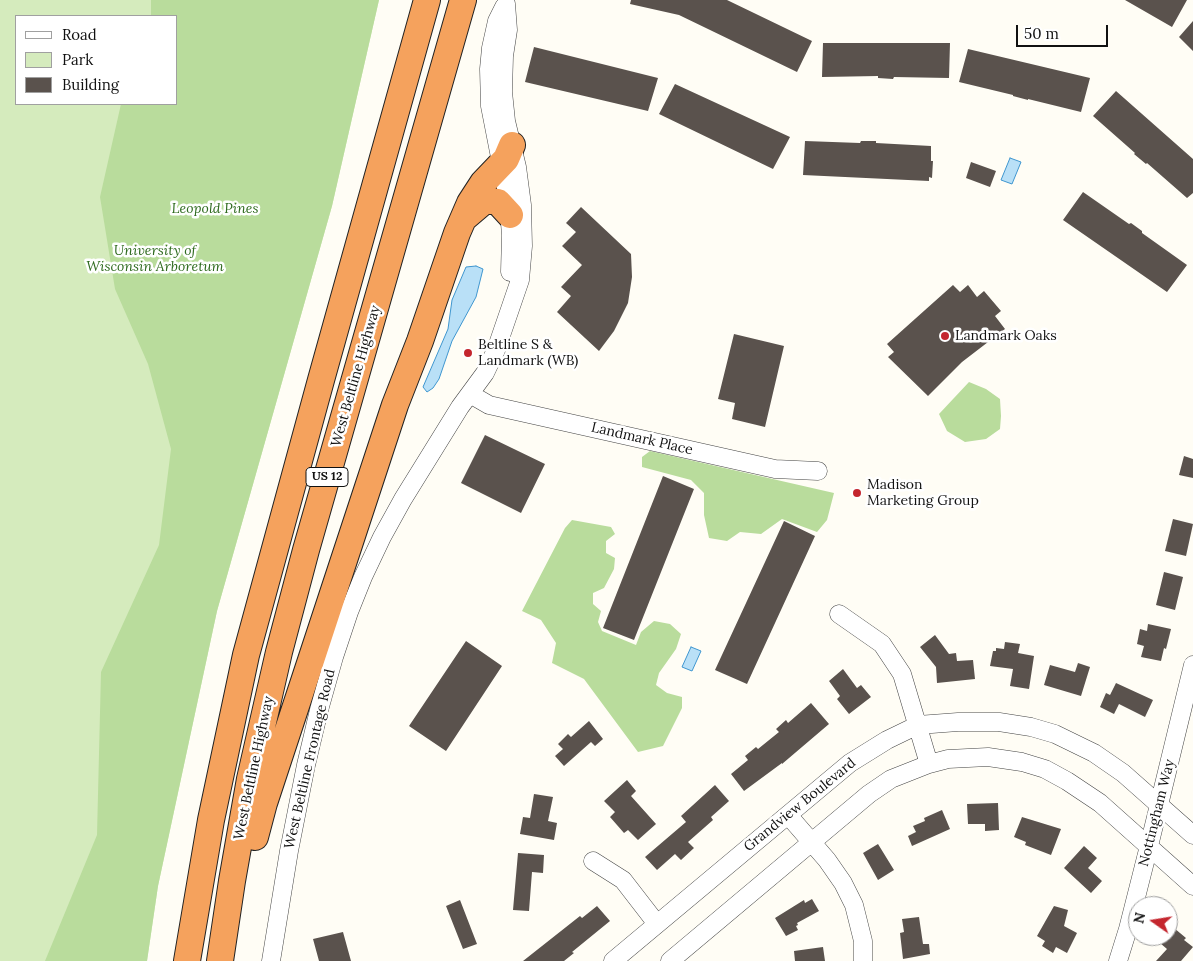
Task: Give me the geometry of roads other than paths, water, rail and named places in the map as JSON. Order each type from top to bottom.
[{"type":"highway","points":[[365,225],[411,0]]},
{"type":"highway","name":"US 12","points":[[188,961],[211,820],[246,655],[427,0]]},
{"type":"highway","name":"West Beltline Highway","points":[[222,961],[232,881],[250,779],[279,652],[306,550],[463,0]]},
{"type":"highway","points":[[222,961],[264,803],[395,405],[420,341],[457,233],[470,203],[483,183],[507,155]]},
{"type":"highway","points":[[464,218],[484,201],[498,202],[510,215]]},
{"type":"street","name":"West Beltline Frontage Road","points":[[506,2],[497,21],[489,69],[490,106],[507,155],[511,244],[509,281],[513,300]]},
{"type":"street","name":"West Beltline Frontage Road","points":[[271,961],[308,756],[319,710],[346,621],[363,577],[386,530],[432,451],[485,373],[496,350],[520,280],[524,246],[522,205],[517,167],[507,155]]},
{"type":"street","name":"Landmark Place","points":[[470,394],[489,404],[775,469],[818,471]]},
{"type":"street","points":[[839,614],[882,644],[902,674],[929,764]]},
{"type":"street","name":"Nottingham Way","points":[[1118,961],[1149,846],[1193,665]]},
{"type":"street","name":"Grandview Boulevard","points":[[613,961],[850,764],[887,740],[918,725],[958,722],[999,722],[1031,727],[1055,734],[1094,753],[1123,773],[1193,835]]},
{"type":"street","points":[[670,961],[869,794],[891,779],[929,764],[948,759],[988,757],[1022,762],[1045,769],[1068,781],[1100,803],[1193,886]]},
{"type":"street","points":[[788,815],[828,860],[843,883],[854,905],[863,941],[862,961]]},
{"type":"street","points":[[593,861],[623,880],[656,924]]},
{"type":"water","points":[[1010,158],[1021,162],[1012,184],[1001,180]]},
{"type":"water","points":[[476,266],[483,269],[476,297],[452,341],[439,379],[433,388],[427,392],[423,387],[448,329],[452,300],[466,267]]},
{"type":"water","points":[[691,647],[701,651],[692,671],[682,667]]},
{"type":"place","name":"Landmark Oaks","points":[[945,336]]},
{"type":"place","name":"Beltline S & Landmark (WB)","points":[[468,353]]},
{"type":"place","name":"Madison Marketing Group","points":[[857,493]]},
{"type":"park label","name":"Leopold Pines","points":[[215,209]]},
{"type":"park label","name":"University of Wisconsin Arboretum","points":[[155,260]]}]
